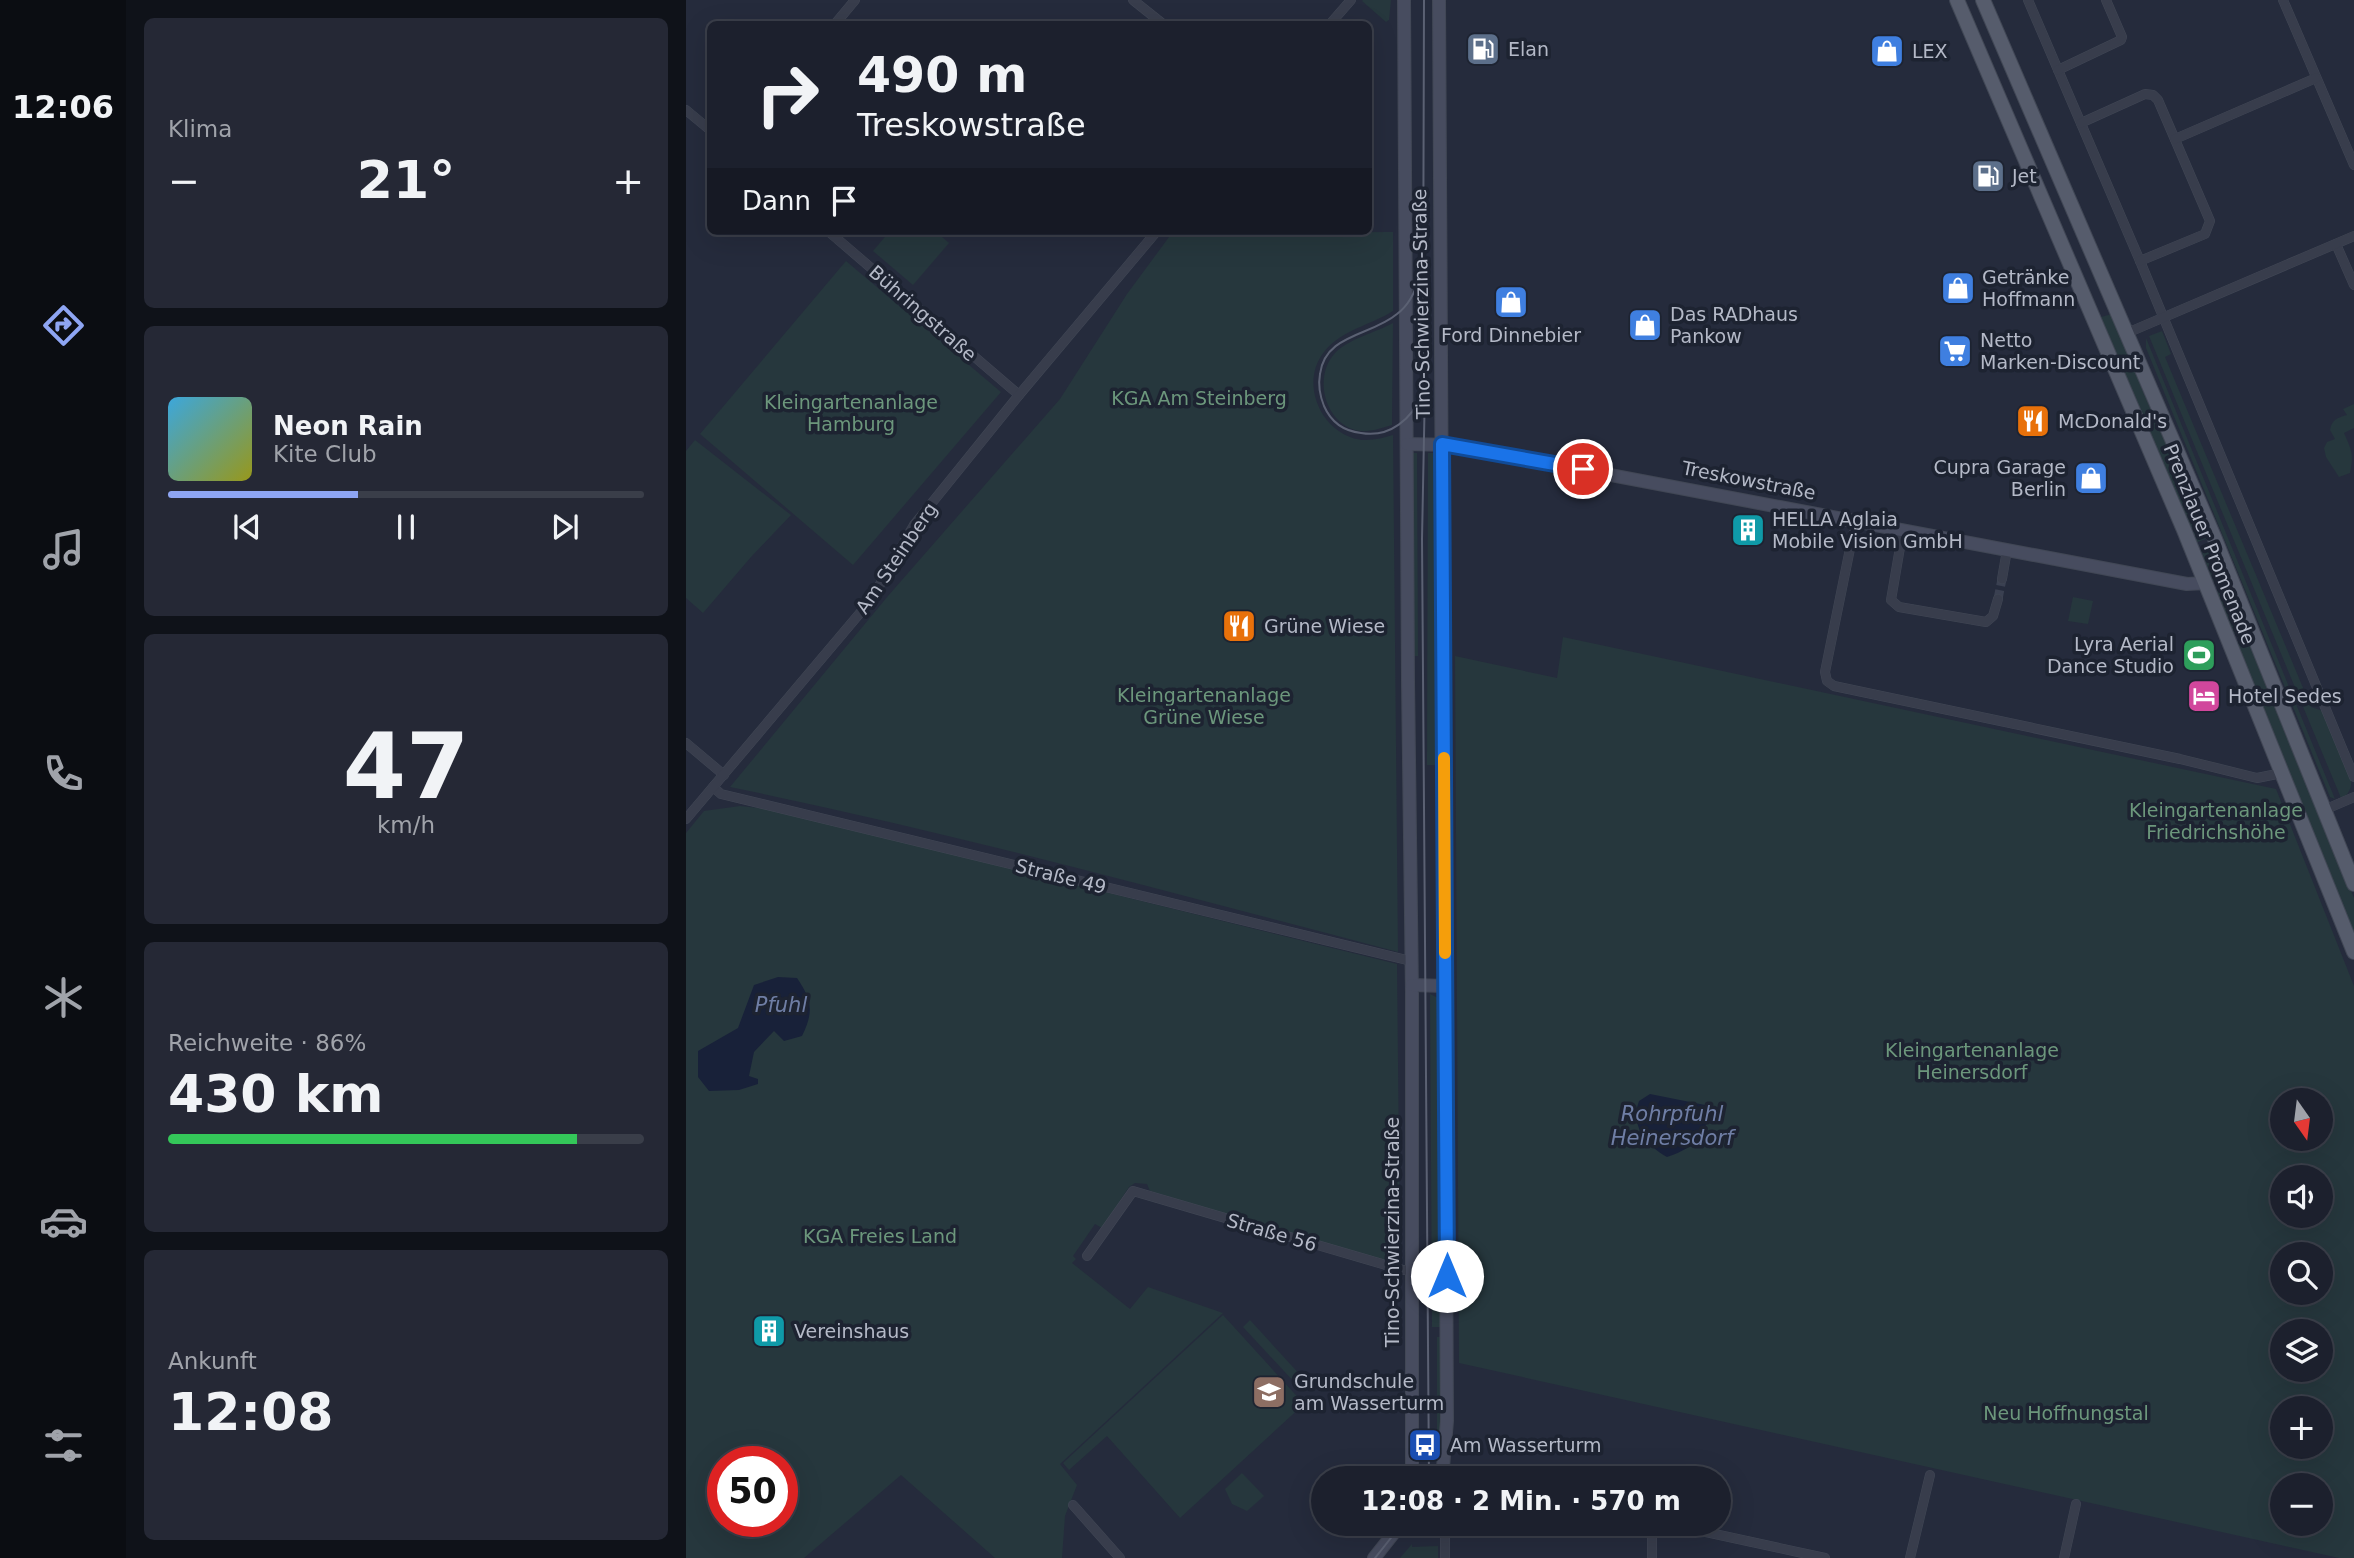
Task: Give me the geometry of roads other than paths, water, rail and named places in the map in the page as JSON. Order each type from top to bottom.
[{"type":"main road","name":"Tino-Schwierzina-Straße","points":[[1404,0],[1412,985],[1412,1466]]},
{"type":"main road","name":"Tino-Schwierzina-Straße","points":[[1439,0],[1446,986],[1447,1421],[1443,1466]]},
{"type":"main road","name":"Prenzlauer Promenade","points":[[1957,0],[2206,583],[2354,952]]},
{"type":"main road","name":"Prenzlauer Promenade","points":[[1983,0],[2235,588],[2354,884]]},
{"type":"main road","name":"Treskowstraße","points":[[1407,444],[1442,444],[1656,482],[2187,584],[2206,583]]},
{"type":"main road","points":[[1412,985],[1446,986]]},
{"type":"main road","points":[[1374,1558],[1391,1536]]},
{"type":"street","points":[[838,21],[855,0]]},
{"type":"street","points":[[1133,0],[1159,21]]},
{"type":"street","points":[[1333,21],[1351,0]]},
{"type":"street","points":[[2028,0],[2349,752],[2354,778]]},
{"type":"street","points":[[2058,70],[2121,40],[2106,0]]},
{"type":"street","points":[[2283,0],[2354,165]]},
{"type":"street","points":[[2175,139],[2316,78]]},
{"type":"street","points":[[2081,122],[2145,94],[2152,95],[2158,100],[2210,221],[2204,234],[2140,261]]},
{"type":"street","points":[[686,110],[707,128]]},
{"type":"street","name":"Bühringstraße","points":[[833,235],[1019,395]]},
{"type":"street","name":"Am Steinberg","points":[[686,819],[871,600],[914,525],[1154,235]]},
{"type":"street","points":[[2127,333],[2354,236]]},
{"type":"street","points":[[2336,244],[2354,285]]},
{"type":"street","points":[[1903,530],[1891,600],[1899,607],[1986,622],[1993,615],[1998,599]]},
{"type":"street","points":[[1853,534],[1825,672],[1834,687],[2180,759],[2257,778],[2282,773]]},
{"type":"street","points":[[2002,579],[2007,550]]},
{"type":"street","points":[[686,743],[724,775]]},
{"type":"street","name":"Straße 49","points":[[713,787],[721,794],[1411,961]]},
{"type":"street","points":[[2324,810],[2354,797]]},
{"type":"street","name":"Straße 56","points":[[1087,1256],[1133,1191],[1403,1270],[1412,1270]]},
{"type":"street","points":[[1910,1558],[1930,1475]]},
{"type":"street","points":[[2064,1558],[2076,1504]]},
{"type":"street","points":[[1073,1505],[1120,1558]]},
{"type":"street","points":[[1445,1536],[1445,1558]]},
{"type":"street","points":[[1652,1536],[1652,1558]]},
{"type":"street","points":[[1725,1536],[1825,1558]]},
{"type":"water","name":"Pfuhl","points":[[778,977],[797,978],[806,993],[810,1013],[802,1036],[784,1041],[774,1031],[754,1052],[749,1076],[758,1079],[758,1084],[739,1090],[709,1091],[698,1077],[698,1051],[738,1028],[754,985]]},
{"type":"water","name":"Rohrpfuhl Heinersdorf","points":[[1650,1094],[1710,1106],[1716,1110],[1692,1144],[1667,1157],[1652,1147],[1638,1127],[1639,1101]]},
{"type":"tunnel","points":[[1998,599],[2002,579]]},
{"type":"tram line","points":[[1424,0],[1425,386],[1422,539],[1429,1466]]},
{"type":"tram line","points":[[1419,278],[1411,298],[1397,314],[1340,343],[1330,351],[1324,361],[1319,386],[1324,406],[1334,421],[1343,428],[1372,434],[1399,425],[1413,411],[1423,393]]},
{"type":"tram line","points":[[1375,1558],[1392,1536]]},
{"type":"place","name":"Elan","points":[[1483,49]]},
{"type":"place","name":"LEX","points":[[1887,51]]},
{"type":"place","name":"Jet","points":[[1988,176]]},
{"type":"place","name":"Getränke Hoffmann","points":[[1958,288]]},
{"type":"place","name":"Ford Dinnebier","points":[[1511,302]]},
{"type":"place","name":"Das RADhaus Pankow","points":[[1645,325]]},
{"type":"place","name":"Netto Marken-Discount","points":[[1955,351]]},
{"type":"place","name":"McDonald's","points":[[2033,421]]},
{"type":"place","name":"Cupra Garage Berlin","points":[[2091,478]]},
{"type":"place","name":"HELLA Aglaia Mobile Vision GmbH","points":[[1748,530]]},
{"type":"place","name":"Grüne Wiese","points":[[1239,626]]},
{"type":"place","name":"Lyra Aerial Dance Studio","points":[[2199,655]]},
{"type":"place","name":"Hotel Sedes","points":[[2204,696]]},
{"type":"place","name":"Vereinshaus","points":[[769,1331]]},
{"type":"place","name":"Grundschule am Wasserturm","points":[[1269,1392]]},
{"type":"place","name":"Am Wasserturm","points":[[1425,1445]]},
{"type":"park label","name":"KGA Am Steinberg","points":[[1199,398]]},
{"type":"park label","name":"Kleingartenanlage Hamburg","points":[[851,413]]},
{"type":"park label","name":"Kleingartenanlage Grüne Wiese","points":[[1204,706]]},
{"type":"park label","name":"Kleingartenanlage Friedrichshöhe","points":[[2216,821]]},
{"type":"park label","name":"Kleingartenanlage Heinersdorf","points":[[1972,1061]]},
{"type":"park label","name":"KGA Freies Land","points":[[880,1236]]},
{"type":"park label","name":"Neu Hoffnungstal","points":[[2066,1413]]}]
